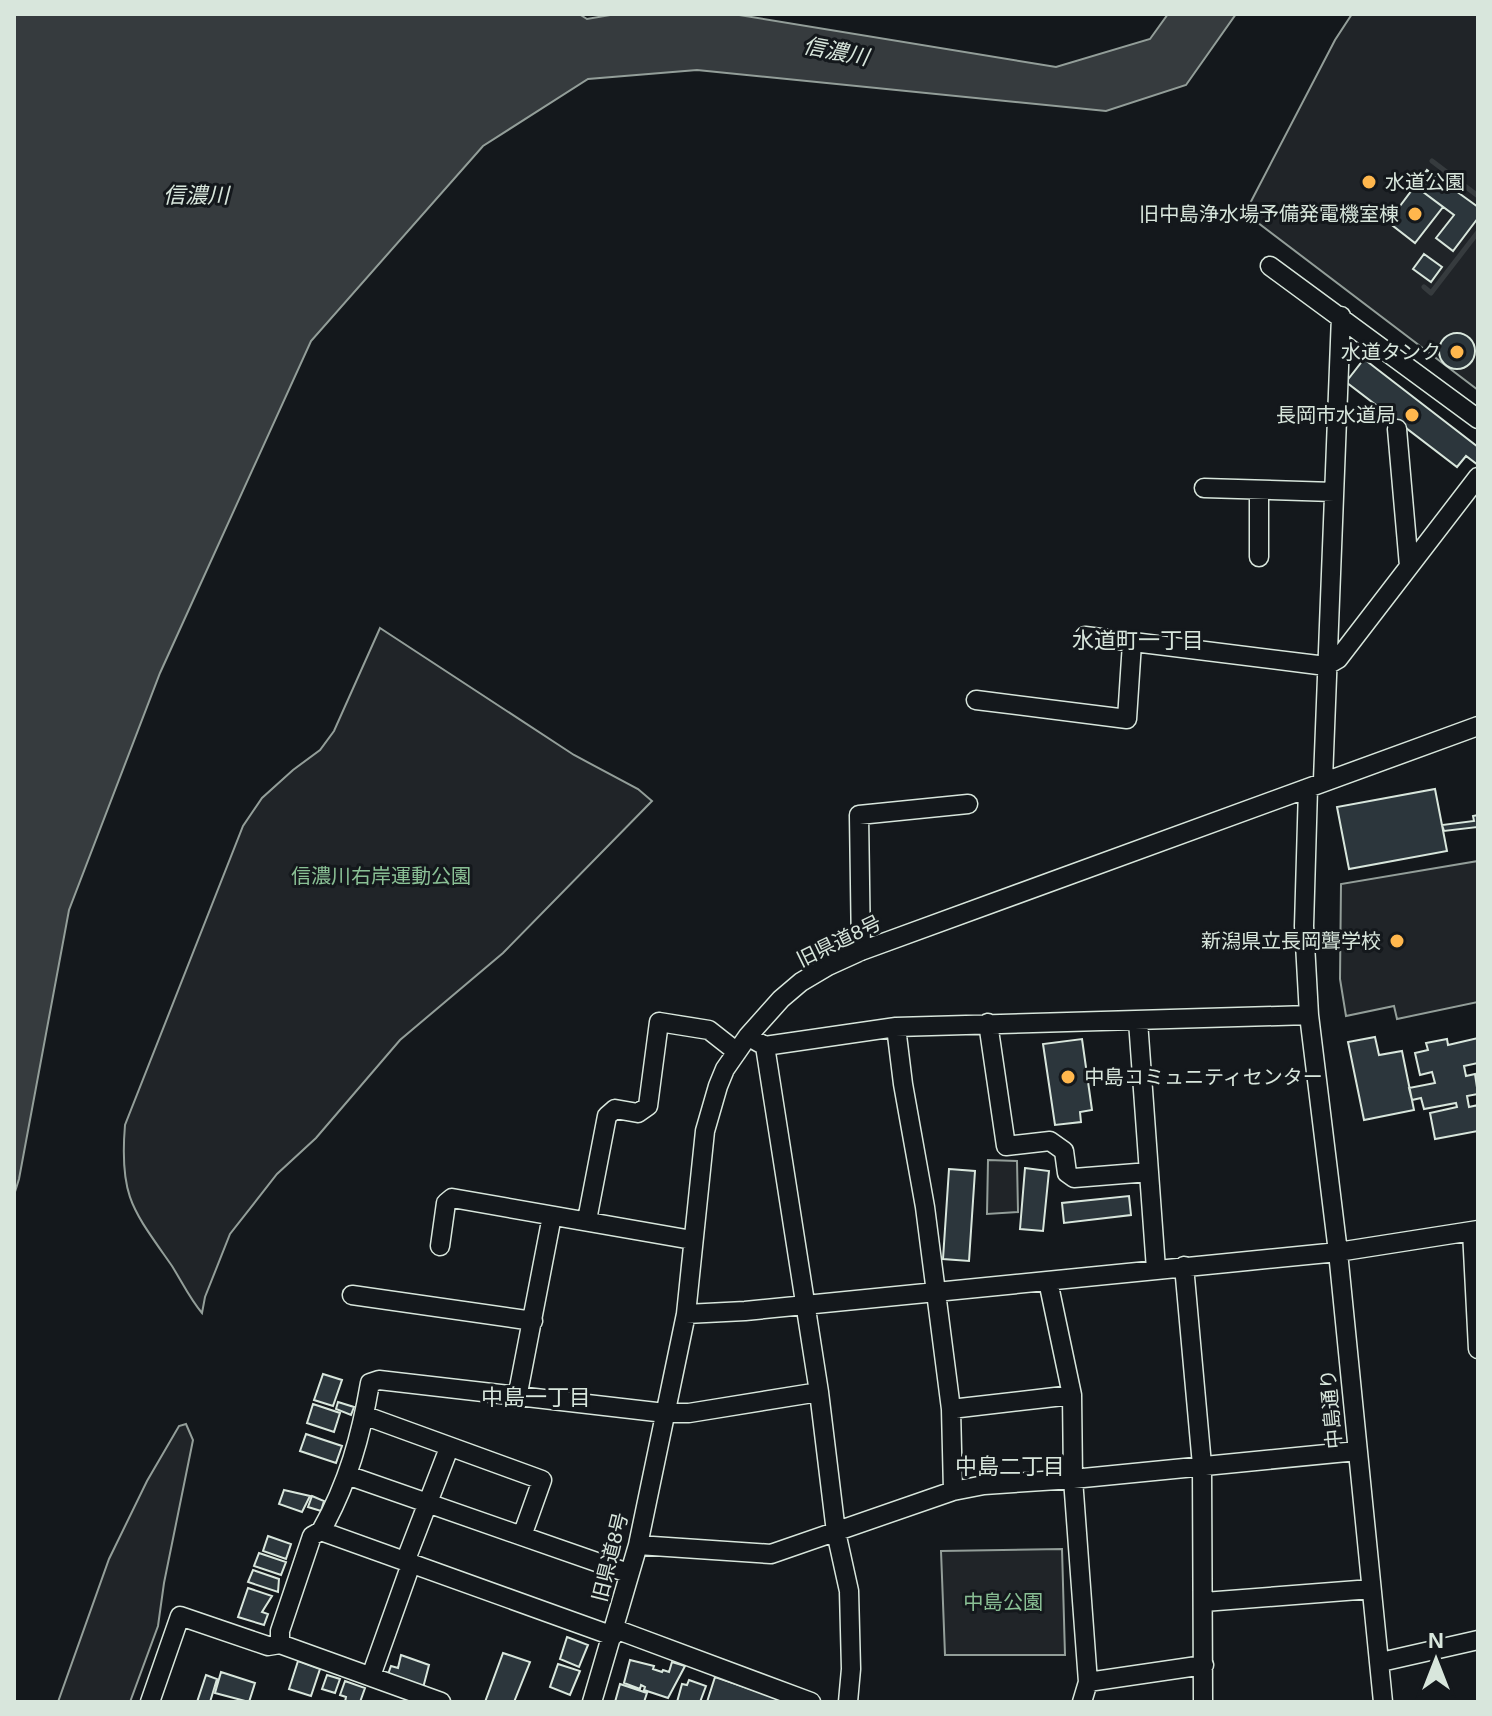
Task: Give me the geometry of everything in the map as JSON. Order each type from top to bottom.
[{"type":"street","points":[[1270,266],[1478,419]]},
{"type":"street","name":"中島通り","points":[[1341,316],[1326,666],[1304,926],[1309,1015],[1338,1252],[1383,1702]]},
{"type":"street","points":[[1397,429],[1409,566]]},
{"type":"street","points":[[1085,636],[1326,666],[1338,659],[1478,477]]},
{"type":"street","points":[[1204,488],[1334,492]]},
{"type":"street","points":[[1259,491],[1259,557]]},
{"type":"street","points":[[976,700],[1127,719],[1132,643]]},
{"type":"street","name":"旧県道8号","points":[[592,1702],[638,1545],[686,1314],[705,1131],[718,1086],[737,1052],[781,999],[801,982],[861,951],[1478,726]]},
{"type":"street","points":[[861,951],[859,815],[968,804]]},
{"type":"street","points":[[748,1036],[765,1046],[896,1027],[1309,1015]]},
{"type":"street","points":[[1138,1021],[1156,1269]]},
{"type":"street","points":[[587,1220],[607,1116],[615,1109],[638,1113],[648,1106],[659,1022],[709,1030],[737,1052]]},
{"type":"street","points":[[988,1023],[1006,1146],[1050,1141],[1064,1151],[1067,1173],[1074,1178],[1149,1172]]},
{"type":"street","points":[[896,1027],[925,1207],[951,1409],[953,1491]]},
{"type":"street","points":[[765,1046],[819,1392],[836,1532],[849,1591],[851,1669],[848,1702]]},
{"type":"street","points":[[440,1246],[446,1203],[452,1198],[692,1240]]},
{"type":"street","points":[[517,1398],[552,1216]]},
{"type":"street","points":[[686,1314],[745,1311],[1338,1252],[1475,1231],[1478,1349]]},
{"type":"street","points":[[1184,1266],[1202,1465],[1203,1702]]},
{"type":"street","points":[[1048,1281],[1072,1395],[1073,1479],[1088,1682],[1082,1702]]},
{"type":"street","points":[[352,1295],[533,1321]]},
{"type":"street","points":[[280,1644],[280,1631],[312,1536],[321,1531],[347,1475],[366,1416],[370,1383],[379,1380],[665,1413],[689,1413],[819,1392]]},
{"type":"street","points":[[951,1409],[1072,1395]]},
{"type":"street","points":[[366,1416],[542,1480],[522,1536]]},
{"type":"street","points":[[371,1676],[427,1503],[449,1448]]},
{"type":"street","points":[[638,1545],[771,1554],[953,1491],[984,1485],[1357,1451]]},
{"type":"street","points":[[347,1475],[628,1573]]},
{"type":"street","points":[[321,1531],[811,1702]]},
{"type":"street","points":[[1204,1602],[1371,1589]]},
{"type":"street","points":[[150,1702],[180,1616],[268,1646],[280,1644],[441,1702]]},
{"type":"street","points":[[1381,1662],[1478,1640]]},
{"type":"street","points":[[1088,1682],[1204,1665]]},
{"type":"green space","name":"水道公園","points":[[1352,14],[1478,14],[1478,390],[1245,213],[1335,40]]},
{"type":"green space","name":"信濃川右岸運動公園","points":[[380,628],[574,755],[638,789],[652,801],[503,953],[400,1040],[316,1138],[277,1174],[230,1234],[205,1297],[202,1313],[132,1202],[124,1170],[125,1125],[243,826],[262,798],[320,750],[334,731]]},
{"type":"green space","points":[[1478,861],[1478,1002],[1397,1019],[1394,1006],[1346,1016],[1340,979],[1341,884]]},
{"type":"green space","points":[[988,1160],[1017,1161],[1018,1212],[987,1214]]},
{"type":"green space","points":[[186,1424],[193,1440],[158,1626],[130,1702],[58,1702],[109,1559],[147,1481],[179,1426]]},
{"type":"green space","name":"中島公園","points":[[1062,1549],[1065,1655],[945,1655],[941,1551]]},
{"type":"water","name":"信濃川","points":[[14,14],[579,14],[587,19],[616,14],[733,14],[1056,67],[1150,39],[1168,14],[1236,14],[1186,85],[1106,111],[697,70],[588,79],[483,146],[311,341],[160,673],[69,910],[14,1195]]},
{"type":"building","points":[[1427,170],[1478,207],[1478,218],[1453,251],[1436,238],[1454,215],[1415,186]]},
{"type":"building","name":"旧中島浄水場予備発電機室棟","points":[[1415,186],[1443,207],[1415,243],[1388,222]]},
{"type":"building","points":[[1424,254],[1442,267],[1431,282],[1413,269]]},
{"type":"building","name":"水道タンク","points":[[1457,333],[1470,338],[1475,351],[1470,364],[1457,369],[1444,364],[1439,351],[1444,338]]},
{"type":"building","name":"長岡市水道局","points":[[1364,359],[1478,447],[1478,465],[1466,456],[1457,467],[1346,382]]},
{"type":"building","points":[[1435,789],[1447,851],[1349,869],[1337,807]]},
{"type":"building","points":[[1478,815],[1478,838],[1477,827],[1444,831],[1442,825],[1474,821],[1473,816]]},
{"type":"building","points":[[1375,1037],[1379,1055],[1402,1051],[1414,1110],[1364,1120],[1348,1042]]},
{"type":"building","points":[[1478,1038],[1478,1063],[1464,1066],[1466,1076],[1475,1074],[1478,1094],[1467,1096],[1469,1107],[1478,1105],[1478,1131],[1435,1139],[1430,1113],[1457,1107],[1456,1103],[1424,1109],[1421,1098],[1412,1100],[1409,1088],[1435,1083],[1432,1072],[1420,1075],[1415,1053],[1428,1050],[1426,1043],[1447,1039],[1448,1045]]},
{"type":"building","name":"中島コミュニティセンター","points":[[1082,1039],[1092,1110],[1080,1112],[1081,1122],[1055,1125],[1043,1044]]},
{"type":"building","points":[[1025,1168],[1049,1171],[1043,1231],[1020,1229]]},
{"type":"building","points":[[949,1169],[975,1171],[969,1261],[943,1259]]},
{"type":"building","points":[[1129,1196],[1131,1215],[1064,1223],[1062,1203]]},
{"type":"building","points":[[323,1374],[342,1380],[333,1406],[314,1400]]},
{"type":"building","points":[[338,1402],[354,1407],[351,1415],[336,1409]]},
{"type":"building","points":[[313,1404],[340,1413],[334,1432],[307,1423]]},
{"type":"building","points":[[306,1434],[342,1446],[336,1463],[300,1451]]},
{"type":"building","points":[[284,1490],[310,1496],[302,1512],[279,1504]]},
{"type":"building","points":[[312,1496],[324,1501],[321,1511],[308,1507]]},
{"type":"building","points":[[268,1536],[291,1544],[286,1559],[263,1551]]},
{"type":"building","points":[[259,1553],[286,1562],[281,1575],[254,1566]]},
{"type":"building","points":[[253,1570],[279,1579],[278,1592],[248,1582]]},
{"type":"building","points":[[248,1588],[272,1596],[262,1612],[268,1614],[264,1625],[238,1617]]},
{"type":"building","points":[[567,1637],[588,1645],[579,1667],[560,1659]]},
{"type":"building","points":[[503,1653],[530,1662],[514,1702],[485,1702]]},
{"type":"building","points":[[401,1655],[429,1665],[423,1688],[387,1677],[391,1666],[398,1668]]},
{"type":"building","points":[[630,1660],[654,1666],[653,1669],[662,1672],[669,1672],[672,1662],[685,1666],[668,1698],[644,1690],[645,1687],[641,1685],[640,1689],[624,1683]]},
{"type":"building","points":[[298,1661],[320,1669],[311,1696],[289,1689]]},
{"type":"building","points":[[558,1664],[580,1671],[570,1695],[550,1687]]},
{"type":"building","points":[[221,1672],[255,1683],[249,1702],[215,1693]]},
{"type":"building","points":[[206,1675],[217,1679],[210,1702],[197,1702]]},
{"type":"building","points":[[327,1675],[340,1679],[335,1693],[322,1689]]},
{"type":"building","points":[[715,1677],[788,1702],[707,1702]]},
{"type":"building","points":[[689,1680],[706,1686],[700,1702],[677,1702],[682,1684],[687,1685]]},
{"type":"building","points":[[345,1681],[365,1688],[360,1702],[345,1702],[346,1697],[340,1695]]},
{"type":"building","points":[[620,1684],[647,1693],[644,1702],[615,1702]]},
{"type":"waterway","points":[[1432,161],[1478,196]]},
{"type":"waterway","points":[[1424,287],[1431,293],[1478,232]]},
{"type":"place","name":"水道公園","points":[[1369,182]]},
{"type":"place","name":"旧中島浄水場予備発電機室棟","points":[[1415,214]]},
{"type":"place","name":"水道タンク","points":[[1457,352]]},
{"type":"place","name":"長岡市水道局","points":[[1412,415]]},
{"type":"place","name":"新潟県立長岡聾学校","points":[[1397,941]]},
{"type":"place","name":"中島コミュニティセンター","points":[[1068,1077]]},
{"type":"district","name":"水道町一丁目","points":[[1138,640]]},
{"type":"district","name":"中島一丁目","points":[[536,1397]]},
{"type":"district","name":"中島二丁目","points":[[1010,1466]]}]
